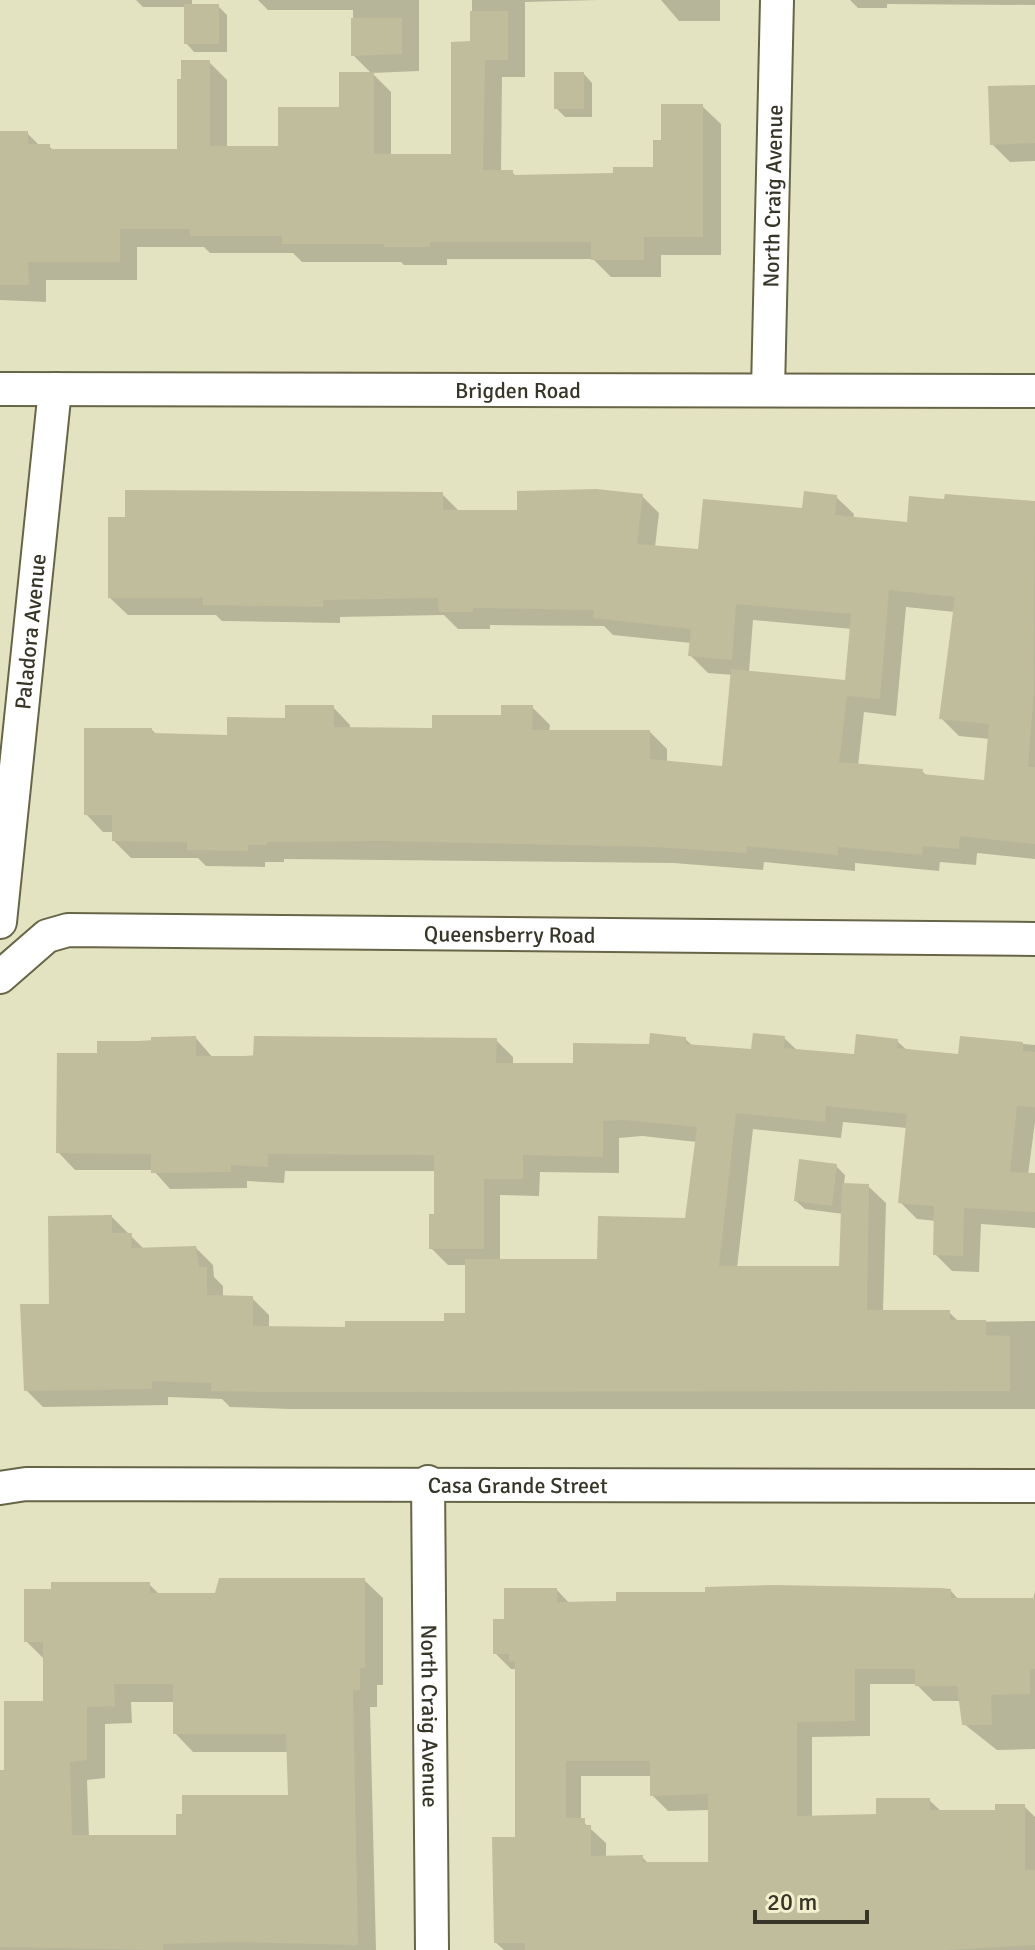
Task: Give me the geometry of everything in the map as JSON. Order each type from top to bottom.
[{"type":"street","name":"North Craig Avenue","points":[[768,390],[777,0]]},
{"type":"street","name":"Brigden Road","points":[[0,389],[1035,391]]},
{"type":"street","name":"Paladora Avenue","points":[[0,922],[55,389]]},
{"type":"street","name":"Queensberry Road","points":[[0,977],[47,936],[68,930],[1035,939]]},
{"type":"street","name":"North Craig Avenue","points":[[428,1482],[432,1950]]},
{"type":"street","name":"Casa Grande Street","points":[[0,1488],[26,1484],[428,1482],[1035,1486]]},
{"type":"building","points":[[184,4],[219,4],[219,44],[184,44]]},
{"type":"building","points":[[470,11],[508,11],[508,60],[485,60],[483,170],[513,170],[513,175],[613,173],[613,167],[653,167],[653,140],[661,140],[661,104],[703,104],[703,237],[644,237],[644,260],[591,260],[591,242],[430,242],[430,247],[384,247],[384,244],[282,244],[282,236],[190,236],[190,229],[120,229],[120,262],[28,262],[29,285],[0,285],[0,131],[28,131],[28,144],[50,144],[50,149],[177,149],[177,79],[181,79],[181,60],[210,60],[210,146],[278,146],[278,107],[339,107],[339,72],[374,72],[374,154],[451,154],[451,42],[470,41]]},
{"type":"building","points":[[351,18],[402,18],[402,54],[351,56]]},
{"type":"building","points":[[554,72],[584,72],[584,109],[554,109]]},
{"type":"building","points":[[1035,85],[1035,143],[990,145],[988,86]]},
{"type":"building","points":[[596,489],[643,494],[637,544],[698,549],[703,499],[802,508],[804,491],[837,495],[835,515],[907,522],[909,496],[944,499],[945,494],[1035,501],[1034,690],[1028,767],[1035,767],[1035,844],[960,836],[959,849],[923,846],[922,855],[838,847],[838,855],[747,846],[746,853],[655,847],[383,841],[267,842],[267,845],[248,845],[248,851],[187,850],[187,842],[112,841],[112,815],[84,815],[84,728],[152,728],[152,733],[227,735],[227,717],[285,718],[285,705],[334,705],[334,727],[432,728],[432,715],[501,715],[501,705],[533,705],[532,730],[650,730],[650,759],[722,766],[731,669],[845,680],[851,614],[736,604],[732,660],[688,656],[691,629],[593,618],[594,610],[473,608],[473,612],[439,612],[438,598],[323,600],[323,607],[203,605],[203,598],[108,598],[108,517],[125,517],[125,490],[443,492],[443,510],[517,510],[517,491]],"holes":[[[889,590],[955,597],[939,719],[989,724],[984,780],[922,774],[923,769],[839,762],[847,696],[880,699]]]},
{"type":"building","points":[[650,1033],[686,1037],[686,1044],[751,1049],[753,1033],[785,1036],[784,1048],[854,1054],[856,1034],[898,1039],[897,1048],[958,1054],[960,1036],[1023,1042],[1023,1051],[1035,1052],[1035,1107],[1017,1106],[1010,1172],[1035,1173],[1035,1212],[964,1208],[963,1256],[933,1255],[934,1206],[898,1203],[907,1114],[826,1106],[825,1122],[736,1113],[719,1266],[839,1266],[842,1183],[869,1184],[867,1310],[950,1310],[950,1320],[986,1320],[986,1335],[1010,1336],[1010,1391],[272,1392],[211,1391],[211,1383],[152,1381],[152,1389],[24,1391],[20,1304],[49,1304],[48,1216],[112,1215],[112,1233],[132,1233],[131,1248],[196,1246],[199,1267],[207,1267],[207,1295],[253,1296],[253,1326],[345,1327],[345,1321],[444,1321],[444,1313],[465,1313],[465,1259],[597,1259],[598,1216],[685,1218],[697,1127],[603,1121],[603,1157],[523,1155],[523,1179],[484,1179],[484,1249],[429,1249],[429,1214],[434,1214],[434,1155],[268,1154],[268,1167],[231,1165],[231,1172],[151,1173],[151,1154],[56,1153],[57,1053],[97,1053],[97,1041],[151,1041],[151,1037],[196,1036],[196,1056],[253,1056],[254,1036],[497,1038],[496,1063],[573,1063],[573,1043],[649,1044]]},
{"type":"building","points":[[799,1159],[837,1164],[832,1206],[794,1201]]},
{"type":"building","points":[[219,1578],[365,1578],[365,1668],[360,1668],[360,1690],[353,1690],[358,1945],[236,1942],[163,1944],[163,1950],[0,1947],[0,1770],[4,1770],[4,1701],[43,1701],[43,1642],[24,1642],[24,1589],[51,1589],[51,1582],[150,1582],[150,1593],[215,1593]],"holes":[[[114,1684],[173,1684],[173,1734],[286,1734],[288,1795],[182,1795],[182,1814],[176,1814],[176,1835],[72,1835],[70,1762],[87,1760],[87,1707],[115,1706]]]},
{"type":"building","points":[[705,1587],[941,1588],[951,1589],[951,1598],[1035,1598],[1035,1669],[1030,1669],[1030,1694],[991,1695],[992,1725],[962,1725],[957,1686],[915,1686],[915,1669],[855,1669],[855,1721],[797,1722],[797,1816],[876,1814],[876,1798],[930,1798],[930,1810],[995,1810],[995,1804],[1025,1804],[1025,1870],[1035,1870],[1035,1945],[944,1950],[525,1950],[525,1943],[494,1943],[492,1837],[515,1837],[515,1662],[509,1662],[509,1654],[493,1654],[493,1619],[504,1619],[504,1588],[557,1588],[557,1602],[616,1601],[616,1592],[705,1592]],"holes":[[[566,1761],[650,1761],[650,1796],[708,1794],[708,1862],[643,1862],[643,1855],[591,1856],[591,1825],[585,1825],[585,1818],[566,1818]]]}]
